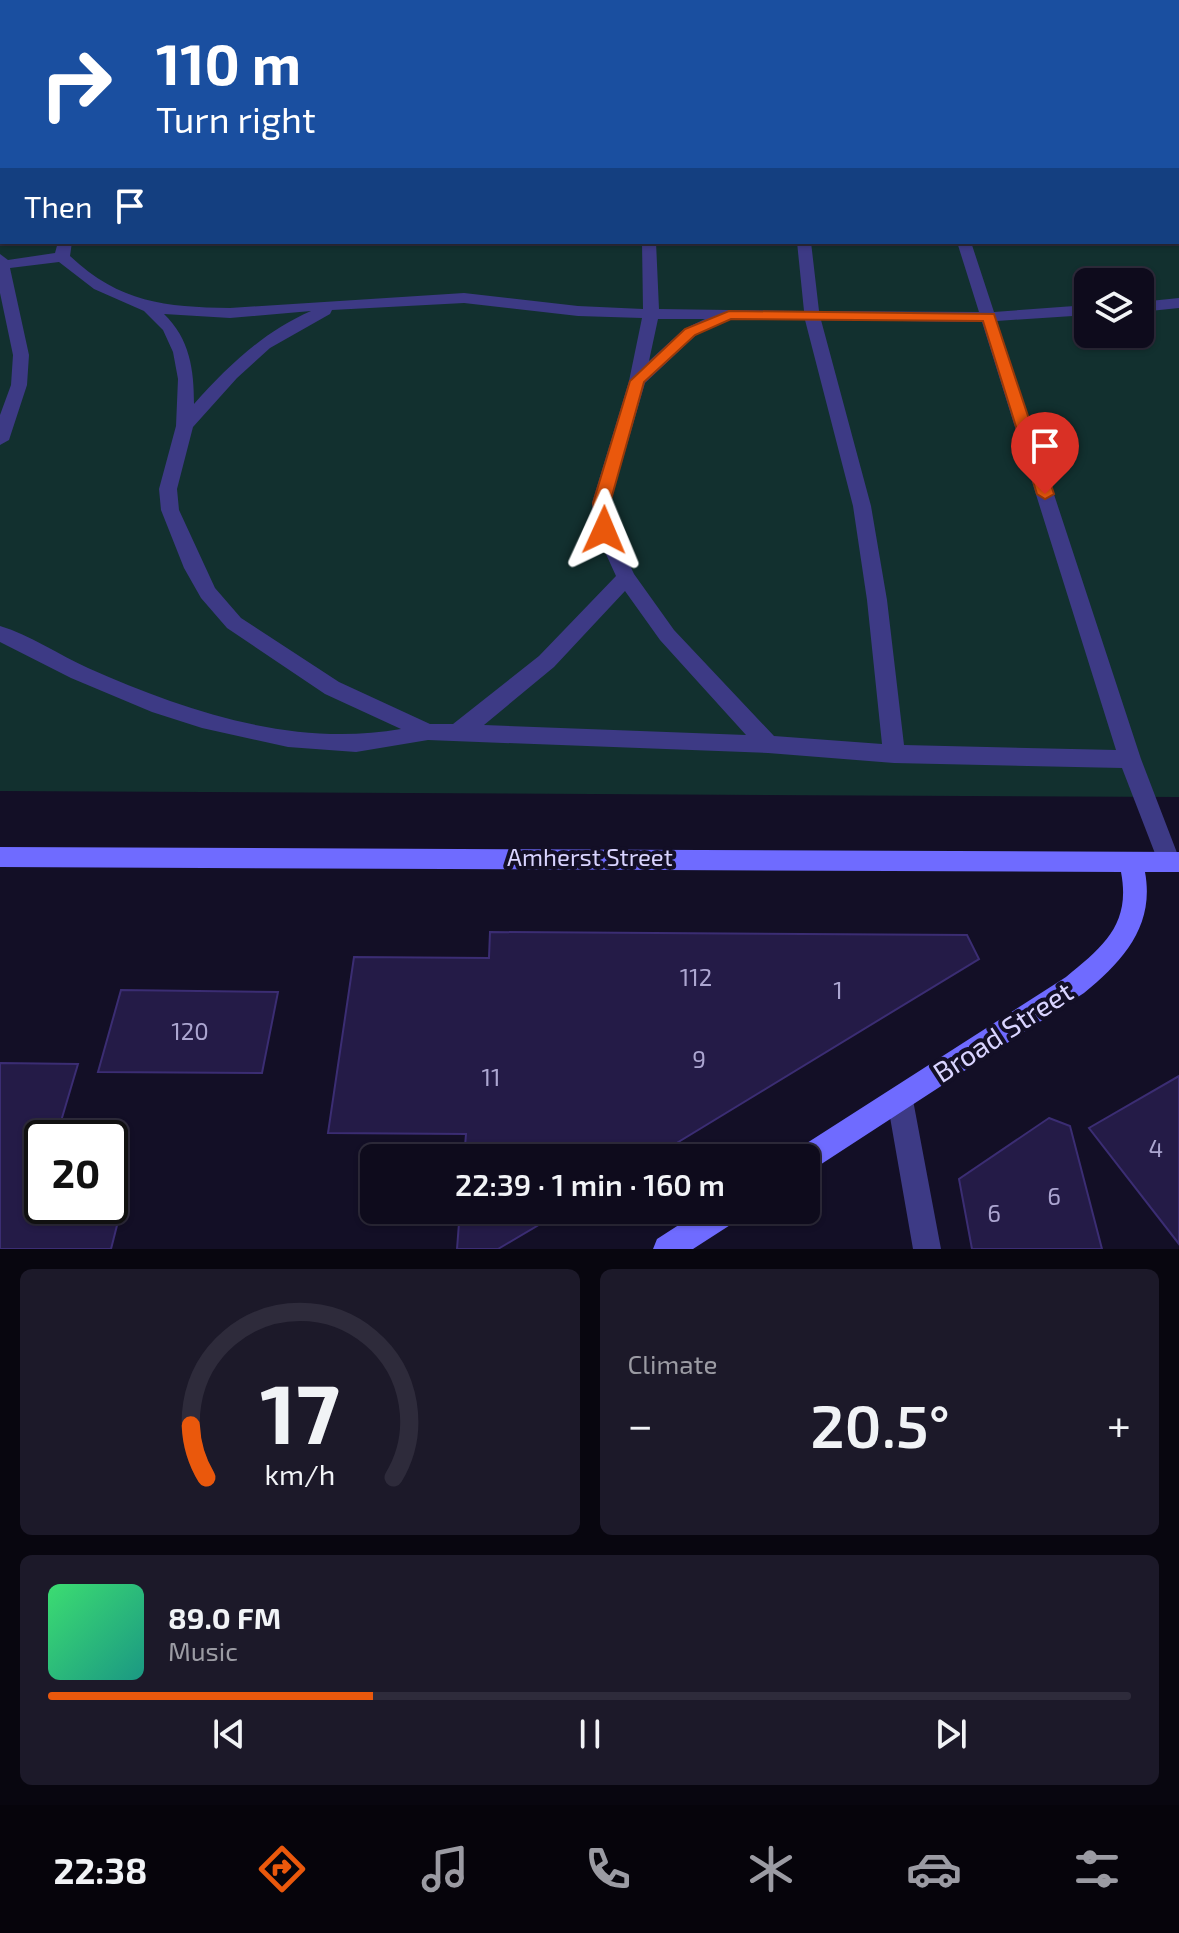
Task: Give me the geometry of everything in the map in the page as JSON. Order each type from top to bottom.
[{"type":"main road","name":"Amherst Street","points":[[0,857],[1174,862]]},
{"type":"main road","name":"Broad Street","points":[[820,1151],[1075,985],[1105,961],[1121,944],[1131,926],[1137,904],[1131,862]]},
{"type":"main road","points":[[667,1249],[706,1224]]},
{"type":"lane","points":[[649,244],[651,314],[637,381],[601,503],[604,530],[626,577],[667,635],[768,744]]},
{"type":"lane","points":[[804,244],[812,316],[862,506],[877,600],[894,754]]},
{"type":"lane","points":[[965,244],[1130,759],[1174,862]]},
{"type":"lane","points":[[0,440],[19,385],[21,355],[1,262],[64,249],[78,272],[99,286],[149,308],[170,328],[181,352],[186,379],[185,426],[168,489],[170,510],[208,593],[234,623],[332,688],[428,732]]},
{"type":"lane","points":[[149,308],[230,313],[464,298],[578,311],[651,314],[989,317],[1074,311]]},
{"type":"lane","points":[[1154,306],[1179,303]]},
{"type":"lane","points":[[185,426],[226,375],[256,350],[281,332],[344,304]]},
{"type":"lane","points":[[637,381],[690,332],[729,315]]},
{"type":"lane","points":[[456,734],[506,700],[595,614],[626,577]]},
{"type":"lane","points":[[0,633],[67,668],[126,692],[251,733],[331,743],[378,742],[428,732],[768,744],[894,754],[1130,759]]},
{"type":"lane","points":[[900,1100],[927,1249]]},
{"type":"green space","points":[[0,244],[1179,244],[1179,797],[0,791]]},
{"type":"building","points":[[490,932],[967,935],[979,959],[675,1144],[465,1144],[466,1134],[328,1133],[354,957],[489,958]]},
{"type":"building","points":[[121,990],[278,992],[262,1073],[98,1072]]},
{"type":"building","points":[[0,1063],[78,1064],[61,1120],[24,1120],[24,1224],[117,1224],[111,1249],[0,1249]]},
{"type":"building","points":[[1179,1076],[1179,1244],[1089,1128]]},
{"type":"building","points":[[1049,1118],[1070,1126],[1102,1249],[972,1249],[959,1179]]},
{"type":"building","points":[[459,1224],[540,1224],[498,1249],[457,1249]]},
{"type":"route","points":[[604,530],[601,503],[637,381],[690,332],[729,315],[989,317],[1045,494]]}]
